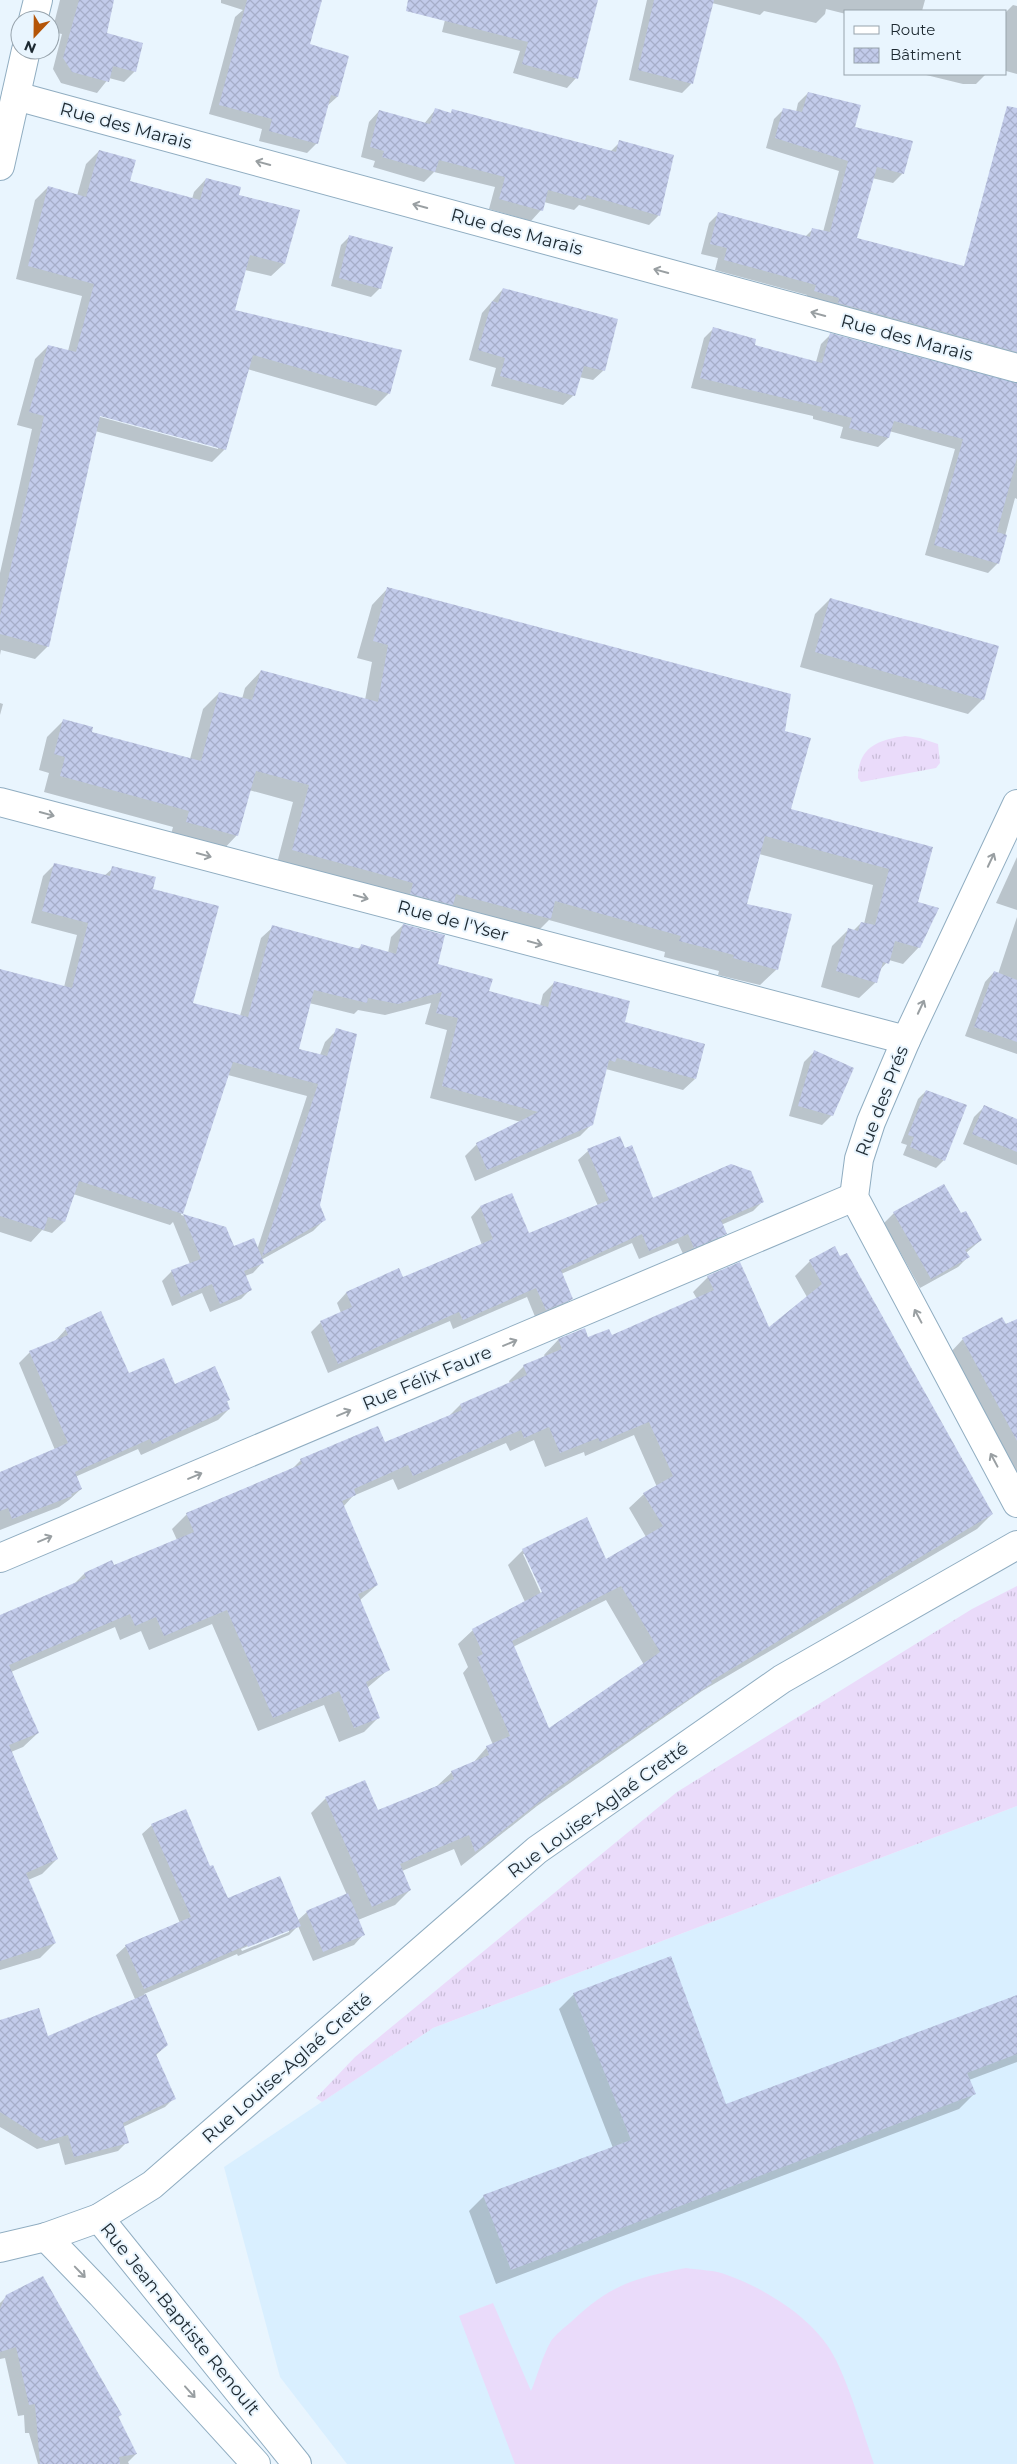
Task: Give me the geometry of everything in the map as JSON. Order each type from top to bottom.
[{"type":"street","points":[[0,166],[24,60]]},
{"type":"street","name":"Rue des Marais","points":[[16,96],[1017,368]]},
{"type":"street","name":"Rue de l'Yser","points":[[0,802],[906,1040]]},
{"type":"street","name":"Rue des Prés","points":[[854,1197],[859,1159],[870,1122],[906,1040],[1017,804]]},
{"type":"street","points":[[854,1197],[1017,1503]]},
{"type":"street","name":"Rue Félix Faure","points":[[0,1558],[854,1197]]},
{"type":"street","name":"Rue Louise-Aglaé Cretté","points":[[99,2218],[152,2185],[537,1850],[782,1679],[1017,1545]]},
{"type":"street","name":"Rue Jean-Baptiste Renoult","points":[[0,2248],[46,2237],[99,2218],[297,2464]]},
{"type":"street","name":"Rue Jean-Baptiste Renoult","points":[[46,2237],[101,2294],[256,2464]]},
{"type":"shaded area","points":[[1017,1806],[1017,2464],[347,2464],[280,2377],[224,2167],[433,2028]]},
{"type":"green space","points":[[905,736],[920,738],[938,744],[940,763],[936,768],[861,782],[858,778],[859,767],[866,752],[878,743]]},
{"type":"green space","points":[[1017,1586],[1017,1806],[433,2028],[322,2102],[316,2098],[355,2057],[677,1792],[972,1609]]},
{"type":"green space","points":[[686,2268],[722,2273],[742,2281],[790,2308],[817,2332],[828,2346],[842,2373],[874,2464],[515,2464],[459,2316],[493,2303],[531,2391],[551,2341],[585,2309],[611,2291],[624,2285],[652,2275]]},
{"type":"building","points":[[79,0],[114,0],[107,33],[143,43],[136,72],[113,66],[109,82],[72,72],[63,58]]},
{"type":"building","points":[[247,0],[322,0],[310,44],[349,56],[338,97],[331,95],[318,144],[269,131],[272,119],[219,105]]},
{"type":"building","points":[[408,0],[598,0],[578,79],[522,64],[528,42],[406,11]]},
{"type":"building","points":[[654,0],[714,0],[693,84],[638,70]]},
{"type":"building","points":[[808,92],[861,105],[855,127],[913,141],[904,174],[877,167],[857,238],[964,266],[1007,106],[1017,108],[1017,352],[838,303],[839,298],[814,291],[816,285],[724,260],[727,248],[710,244],[718,212],[810,237],[812,228],[830,232],[848,161],[775,138],[783,108],[802,112]]},
{"type":"building","points":[[435,108],[451,113],[452,109],[616,152],[619,140],[674,155],[660,216],[587,195],[585,200],[548,190],[543,211],[499,199],[505,177],[439,160],[435,172],[382,157],[384,151],[370,147],[379,110],[430,124]]},
{"type":"building","points":[[99,150],[136,160],[130,181],[200,200],[206,178],[241,187],[239,195],[300,210],[285,264],[250,255],[235,310],[402,350],[390,394],[253,355],[226,450],[100,416],[49,647],[0,634],[0,616],[44,416],[29,412],[48,345],[76,352],[94,284],[28,266],[48,186],[86,197]]},
{"type":"building","points":[[349,235],[393,247],[381,289],[339,278]]},
{"type":"building","points":[[503,288],[618,319],[605,371],[584,366],[575,396],[500,376],[505,358],[478,350],[492,301],[498,303]]},
{"type":"building","points":[[713,327],[756,339],[755,345],[822,363],[830,333],[1017,383],[1017,458],[997,532],[1007,535],[999,564],[934,545],[963,439],[894,421],[889,438],[849,428],[852,418],[821,410],[822,407],[700,378]]},
{"type":"building","points":[[387,587],[791,694],[785,731],[811,738],[791,809],[933,847],[918,902],[939,908],[920,948],[895,941],[889,964],[883,962],[877,983],[836,971],[848,928],[858,931],[861,922],[875,925],[889,869],[765,836],[747,904],[792,914],[778,970],[733,958],[734,955],[679,941],[681,936],[555,901],[551,919],[456,894],[453,905],[410,894],[413,883],[292,850],[309,785],[256,771],[238,836],[186,822],[189,811],[60,776],[65,757],[54,754],[63,719],[93,727],[92,732],[201,761],[219,692],[252,700],[261,670],[378,702],[388,645],[373,641]]},
{"type":"building","points":[[830,598],[999,646],[984,700],[815,652]]},
{"type":"building","points":[[54,863],[110,876],[112,866],[156,877],[153,889],[219,906],[193,1003],[248,1017],[272,925],[360,949],[361,944],[396,954],[403,924],[445,935],[438,964],[493,979],[489,991],[548,1007],[554,981],[630,1001],[625,1022],[705,1044],[696,1079],[617,1058],[615,1062],[609,1060],[593,1125],[487,1170],[476,1143],[538,1112],[442,1086],[458,1018],[436,1013],[442,992],[398,1004],[368,998],[367,1003],[314,990],[299,1049],[327,1056],[336,1028],[357,1034],[320,1205],[326,1220],[262,1256],[318,1084],[233,1062],[183,1214],[79,1181],[65,1222],[48,1217],[44,1230],[0,1216],[0,969],[72,988],[88,923],[42,911]]},
{"type":"building","points":[[994,971],[1017,980],[1017,1042],[974,1027]]},
{"type":"building","points":[[814,1050],[854,1068],[833,1116],[798,1106]]},
{"type":"building","points":[[926,1090],[967,1105],[945,1161],[910,1147],[914,1137],[908,1135]]},
{"type":"building","points":[[984,1105],[1017,1119],[1017,1152],[972,1134]]},
{"type":"building","points":[[620,1136],[625,1148],[632,1145],[653,1198],[731,1164],[751,1171],[764,1202],[721,1220],[727,1234],[694,1248],[688,1234],[649,1251],[642,1234],[561,1270],[573,1299],[546,1310],[536,1288],[463,1320],[459,1312],[338,1364],[320,1321],[352,1307],[346,1292],[399,1268],[403,1277],[493,1239],[480,1206],[512,1193],[529,1233],[609,1200],[587,1149]]},
{"type":"building","points":[[944,1184],[961,1213],[966,1211],[982,1240],[965,1250],[970,1257],[931,1279],[893,1212]]},
{"type":"building","points":[[183,1214],[226,1227],[234,1246],[254,1238],[264,1263],[244,1271],[252,1290],[220,1304],[212,1284],[181,1297],[171,1270],[201,1259]]},
{"type":"building","points":[[835,1246],[840,1256],[847,1253],[993,1514],[711,1681],[712,1683],[553,1791],[475,1852],[469,1835],[400,1864],[411,1890],[372,1907],[325,1797],[365,1780],[378,1810],[454,1779],[451,1771],[489,1755],[486,1746],[510,1736],[477,1657],[483,1654],[472,1629],[542,1592],[522,1549],[587,1517],[606,1559],[663,1526],[643,1493],[673,1476],[649,1422],[600,1442],[598,1438],[560,1453],[549,1427],[524,1438],[521,1430],[413,1476],[408,1465],[354,1489],[356,1495],[342,1501],[378,1585],[358,1594],[390,1670],[366,1682],[380,1718],[354,1728],[339,1691],[273,1718],[227,1610],[164,1636],[156,1617],[135,1626],[130,1614],[9,1665],[39,1733],[9,1745],[58,1859],[26,1873],[56,1943],[0,1961],[0,1615],[86,1578],[84,1573],[112,1560],[114,1565],[194,1532],[186,1513],[302,1464],[300,1459],[378,1426],[385,1442],[462,1410],[460,1404],[527,1375],[523,1365],[562,1349],[558,1339],[585,1328],[588,1337],[609,1329],[612,1335],[714,1290],[707,1276],[740,1262],[769,1327],[822,1284],[809,1260]],"holes":[[[621,1586],[660,1652],[549,1728],[512,1641]]]},
{"type":"building","points":[[101,1311],[129,1373],[164,1358],[175,1384],[215,1366],[230,1400],[227,1401],[230,1409],[152,1444],[150,1439],[75,1472],[82,1489],[71,1494],[72,1496],[12,1519],[8,1508],[0,1511],[0,1472],[68,1443],[29,1351],[68,1335],[65,1328]]},
{"type":"building","points":[[1002,1317],[1006,1324],[1017,1319],[1017,1441],[962,1338]]},
{"type":"building","points":[[186,1809],[210,1866],[213,1865],[228,1898],[280,1876],[301,1926],[248,1947],[247,1945],[144,1989],[125,1945],[191,1917],[151,1824]]},
{"type":"building","points":[[348,1893],[365,1935],[323,1952],[306,1911]]},
{"type":"building","points":[[671,1956],[726,2104],[1017,1995],[1017,2054],[967,2073],[976,2094],[511,2270],[483,2195],[631,2140],[573,1993]]},
{"type":"building","points":[[146,1994],[168,2045],[156,2054],[176,2099],[123,2123],[129,2143],[74,2157],[68,2135],[46,2141],[0,2112],[0,2020],[39,2008],[48,2036]]},
{"type":"building","points":[[43,2276],[122,2415],[118,2416],[137,2454],[119,2457],[120,2464],[40,2464],[35,2404],[29,2405],[16,2347],[0,2352],[0,2309],[6,2295]]}]
